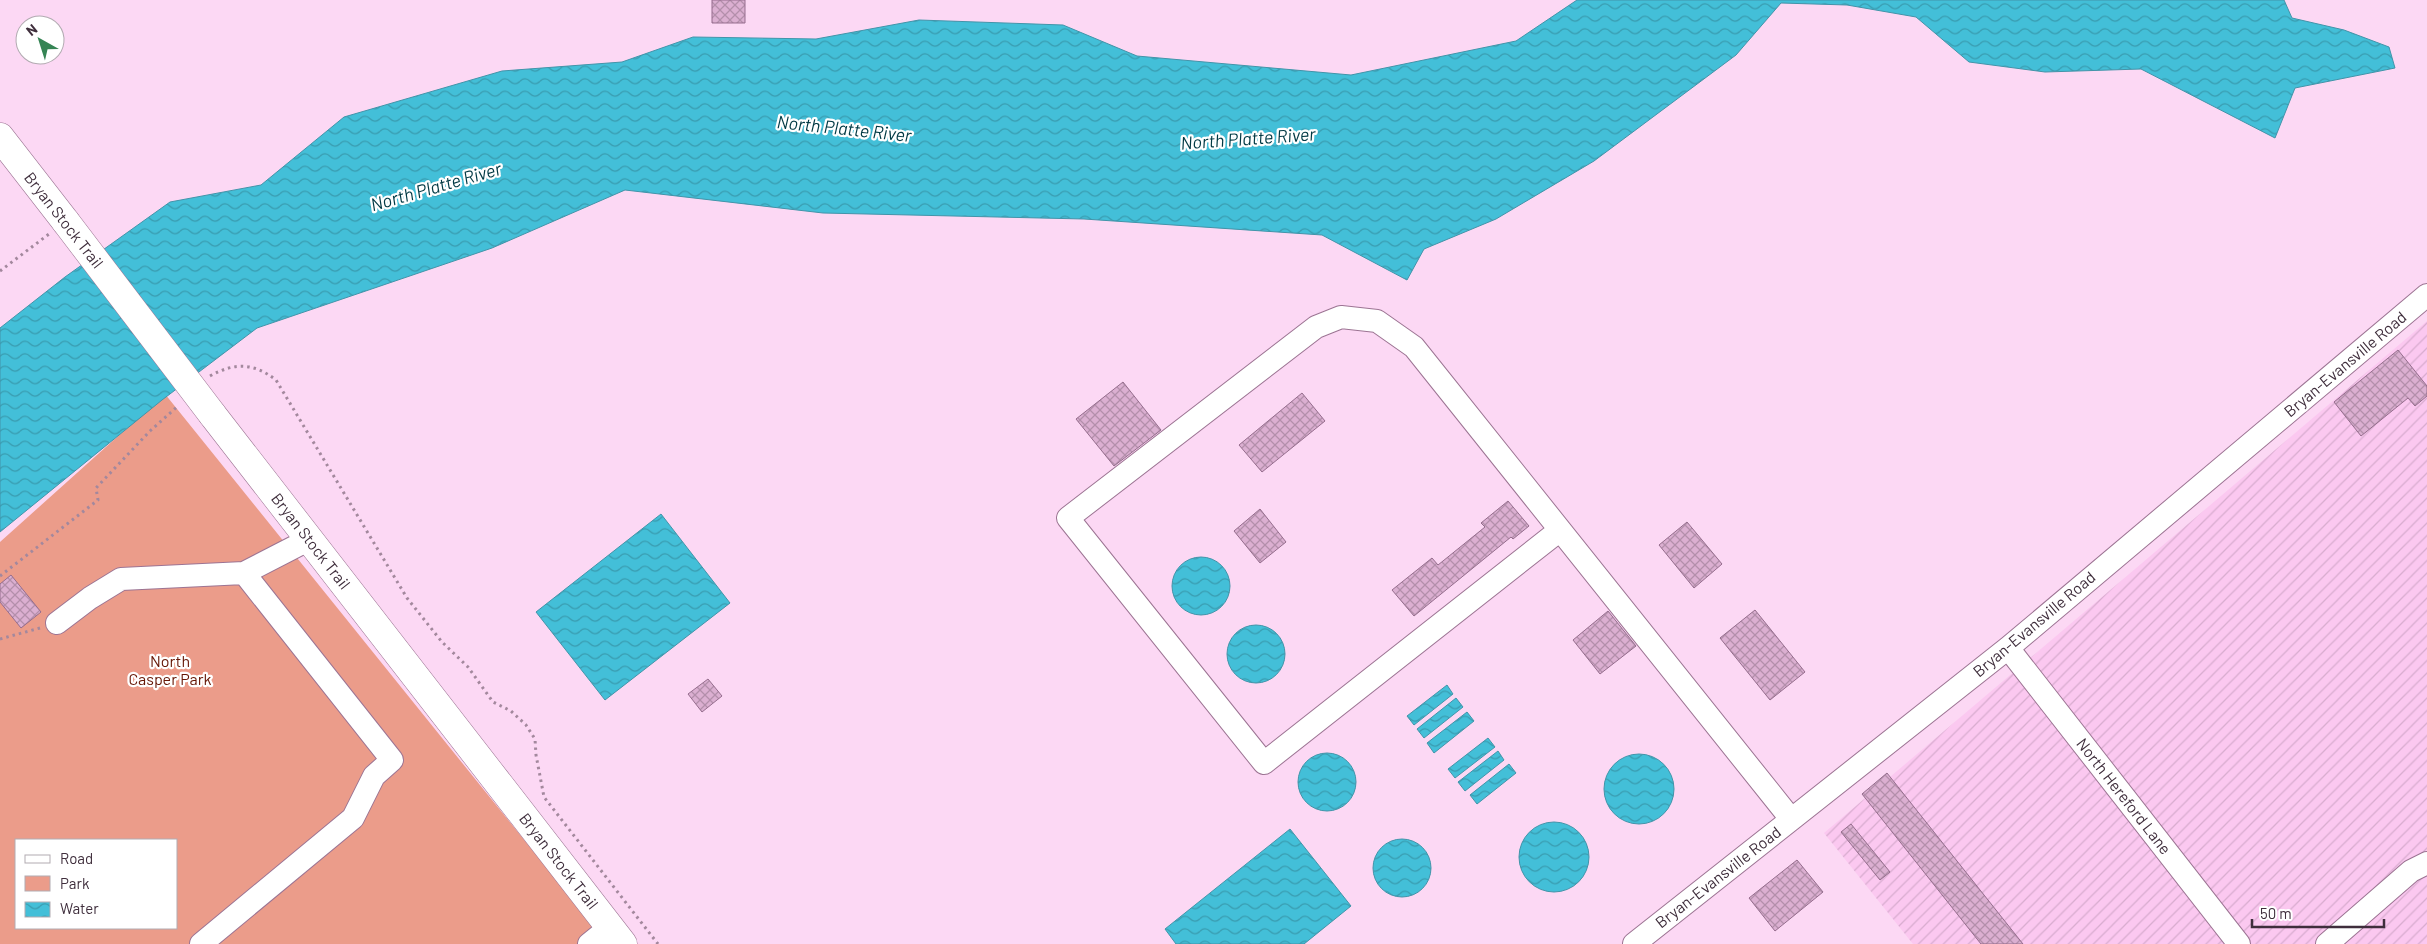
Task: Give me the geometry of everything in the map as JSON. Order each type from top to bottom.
[{"type":"main road","name":"Bryan Stock Trail","points":[[0,137],[616,936]]},
{"type":"street","name":"Bryan-Evansville Road","points":[[1640,942],[2008,648],[2427,295]]},
{"type":"street","points":[[1560,530],[1264,763],[1068,518],[1316,327],[1341,317],[1376,321],[1414,347],[1560,530],[1791,820]]},
{"type":"street","points":[[57,623],[90,598],[120,579],[244,573],[310,539]]},
{"type":"street","points":[[201,944],[353,818],[374,776],[392,760],[244,573]]},
{"type":"street","name":"North Hereford Lane","points":[[2008,648],[2239,944]]},
{"type":"street","points":[[2327,944],[2411,871],[2427,863]]},
{"type":"street","points":[[589,944],[616,936]]},
{"type":"path","points":[[0,271],[66,222]]},
{"type":"path","points":[[204,382],[225,368],[245,366],[263,370],[276,380],[407,598],[442,642],[468,667],[493,702],[510,711],[526,725],[535,739],[544,797],[658,944]]},
{"type":"path","points":[[0,576],[98,500],[96,488],[150,431],[184,400]]},
{"type":"path","points":[[0,639],[57,623]]},
{"type":"shaded area","points":[[2427,321],[2427,944],[1913,944],[1824,833]]},
{"type":"green space","name":"North Casper Park","points":[[165,394],[608,944],[0,944],[0,542]]},
{"type":"water","name":"North Platte River","points":[[1577,0],[2284,0],[2292,18],[2344,30],[2389,47],[2395,68],[2295,88],[2275,138],[2141,69],[2045,72],[1969,62],[1916,17],[1847,5],[1781,3],[1736,55],[1594,161],[1496,219],[1424,249],[1407,280],[1322,235],[1084,219],[823,213],[625,190],[492,248],[257,328],[162,400],[0,532],[0,328],[65,277],[170,202],[261,185],[344,117],[502,71],[622,62],[693,37],[816,39],[919,20],[1063,25],[1137,56],[1351,75],[1516,41]]},
{"type":"water","points":[[661,514],[730,603],[605,700],[536,612]]},
{"type":"water","points":[[1195,557],[1207,557],[1222,565],[1230,580],[1230,592],[1222,607],[1207,615],[1195,615],[1180,607],[1172,592],[1172,580],[1180,565]]},
{"type":"water","points":[[1250,625],[1262,625],[1277,633],[1285,648],[1285,660],[1277,675],[1262,683],[1250,683],[1235,675],[1227,660],[1227,648],[1235,633]]},
{"type":"water","points":[[1447,685],[1453,694],[1414,725],[1407,716]]},
{"type":"water","points":[[1456,698],[1463,707],[1424,738],[1417,729]]},
{"type":"water","points":[[1467,712],[1474,721],[1434,753],[1427,743]]},
{"type":"water","points":[[1488,738],[1495,747],[1455,778],[1448,769]]},
{"type":"water","points":[[1498,751],[1504,760],[1465,791],[1458,782]]},
{"type":"water","points":[[1321,753],[1333,753],[1348,761],[1356,776],[1356,788],[1348,803],[1333,811],[1321,811],[1306,803],[1298,788],[1298,776],[1306,761]]},
{"type":"water","points":[[1639,754],[1652,757],[1664,764],[1671,776],[1674,789],[1671,802],[1664,814],[1652,821],[1639,824],[1626,821],[1614,814],[1607,802],[1604,789],[1607,776],[1614,764],[1626,757]]},
{"type":"water","points":[[1509,764],[1516,773],[1477,804],[1470,795]]},
{"type":"water","points":[[1554,822],[1567,825],[1579,832],[1586,844],[1589,857],[1586,870],[1579,882],[1567,889],[1554,892],[1541,889],[1529,882],[1522,870],[1519,857],[1522,844],[1529,832],[1541,825]]},
{"type":"water","points":[[1290,829],[1351,906],[1304,944],[1176,944],[1165,929]]},
{"type":"water","points":[[1396,839],[1408,839],[1423,847],[1431,862],[1431,874],[1423,889],[1408,897],[1396,897],[1381,889],[1373,874],[1373,862],[1381,847]]},
{"type":"building","points":[[712,0],[745,0],[745,23],[712,23]]},
{"type":"building","points":[[2398,350],[2427,386],[2427,396],[2415,406],[2408,398],[2361,436],[2334,402]]},
{"type":"building","points":[[1123,382],[1161,430],[1114,466],[1076,419]]},
{"type":"building","points":[[1302,393],[1325,421],[1262,472],[1239,445]]},
{"type":"building","points":[[1508,501],[1529,526],[1513,539],[1511,537],[1414,616],[1392,590],[1432,558],[1438,565],[1485,527],[1481,523]]},
{"type":"building","points":[[1260,509],[1286,542],[1260,563],[1234,531]]},
{"type":"building","points":[[1687,522],[1722,564],[1694,588],[1659,545]]},
{"type":"building","points":[[11,575],[41,612],[21,628],[0,602],[0,584]]},
{"type":"building","points":[[1755,610],[1805,672],[1770,700],[1720,638]]},
{"type":"building","points":[[1608,611],[1636,646],[1600,674],[1573,640]]},
{"type":"building","points":[[708,679],[722,696],[702,712],[688,694]]},
{"type":"building","points":[[1887,773],[2023,944],[1981,944],[1862,794]]},
{"type":"building","points":[[1851,824],[1890,872],[1880,880],[1841,832]]},
{"type":"building","points":[[1797,860],[1823,892],[1775,931],[1749,898]]}]
